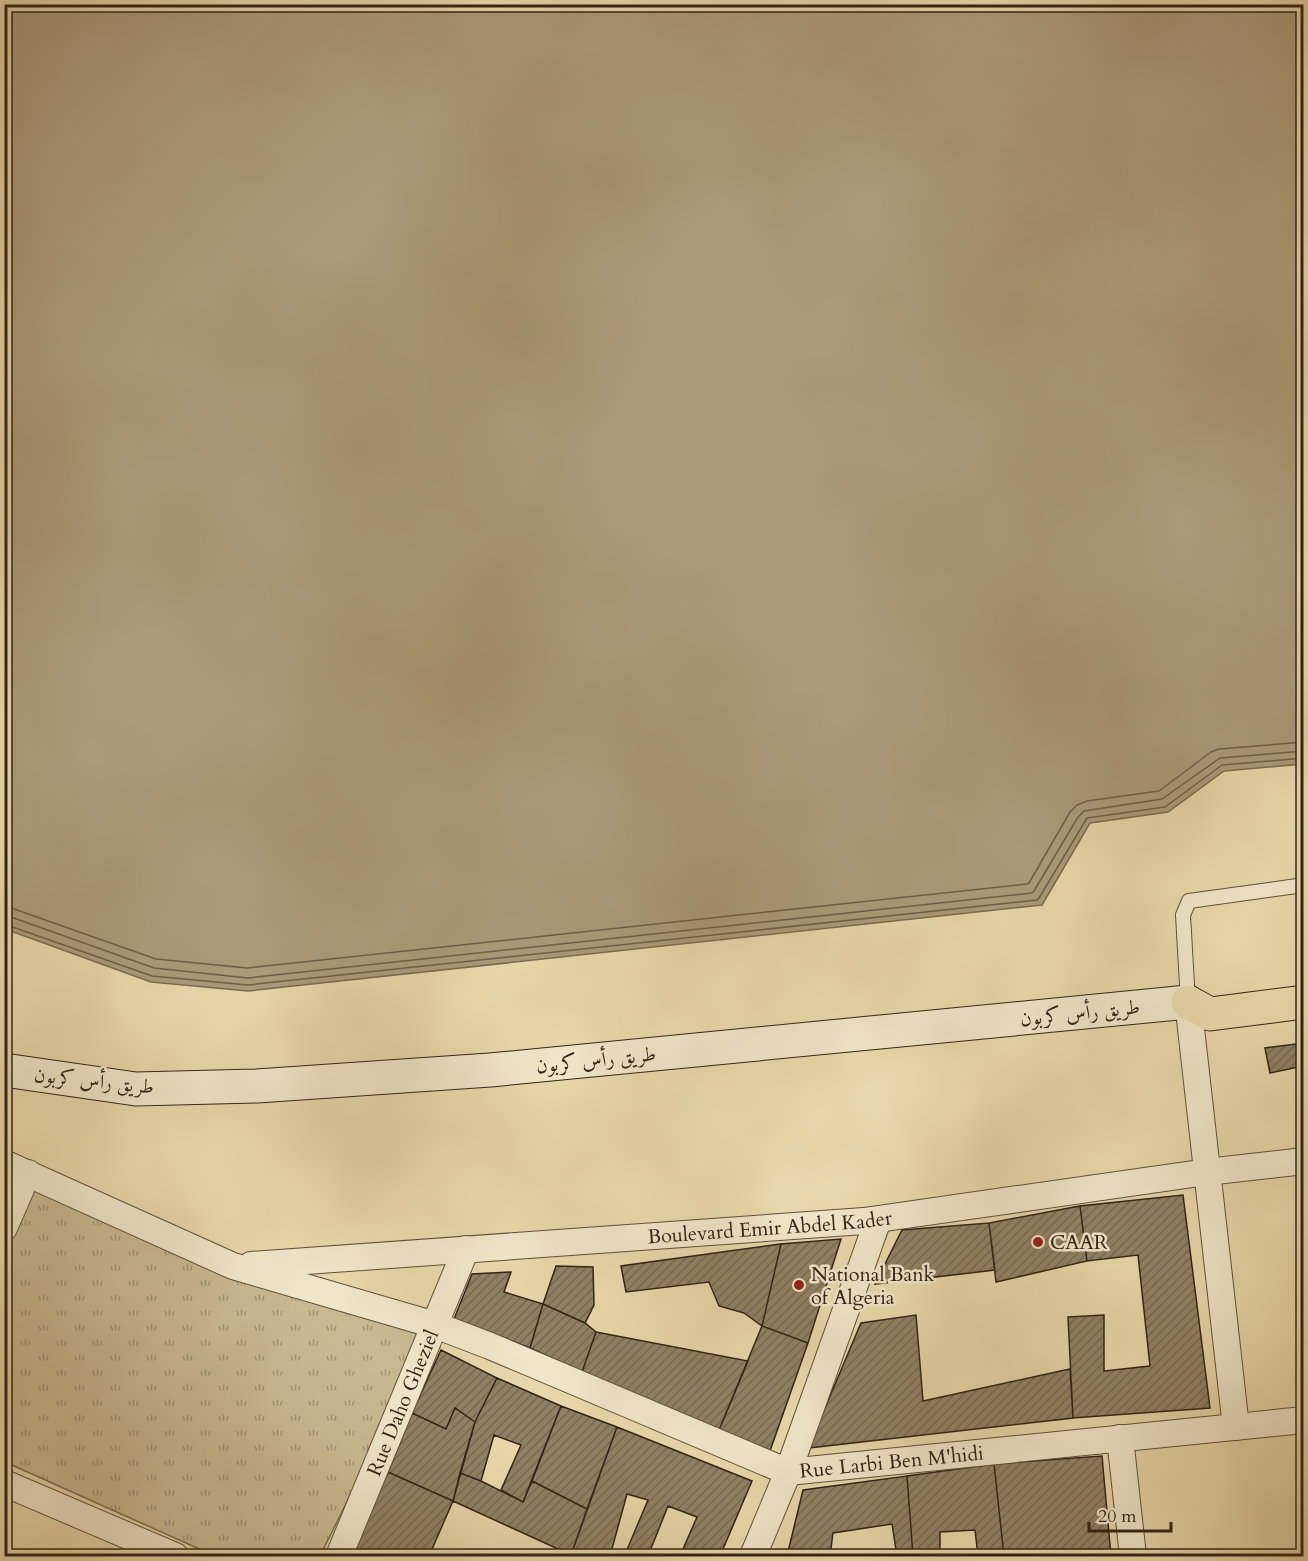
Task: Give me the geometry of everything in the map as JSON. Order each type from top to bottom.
[{"type":"highway","points":[[1188,1002],[1304,985]]},
{"type":"highway","points":[[1188,1002],[1210,1014],[1304,1002]]},
{"type":"main road","name":"طريق رأس كربون","points":[[4,1070],[136,1089],[257,1086],[502,1069],[1188,1002]]},
{"type":"street","points":[[1188,1002],[1236,1427]]},
{"type":"street","name":"Boulevard Emir Abdel Kader","points":[[233,1266],[878,1220],[1207,1172],[1304,1161]]},
{"type":"street","name":"Rue Larbi Ben M'hidi","points":[[4,1162],[233,1266],[435,1325],[788,1472],[1304,1420]]},
{"type":"street","points":[[4,1228],[28,1173]]},
{"type":"street","points":[[753,1557],[788,1472],[878,1220]]},
{"type":"street","name":"Rue Daho Gheziel","points":[[339,1557],[466,1249]]},
{"type":"street","points":[[1120,1438],[1133,1557]]},
{"type":"street","points":[[4,1483],[126,1547],[175,1557]]},
{"type":"lane","points":[[1188,1002],[1183,915],[1189,901],[1304,885]]},
{"type":"green space","points":[[36,1177],[232,1269],[435,1325],[320,1556],[215,1556],[5,1462],[5,1249]]},
{"type":"water","points":[[5,4],[1303,5],[1303,764],[1224,771],[1168,812],[1090,823],[1042,905],[248,991],[151,982],[5,929]]},
{"type":"building","points":[[1304,1043],[1304,1066],[1270,1073],[1265,1048]]},
{"type":"building","points":[[1183,1195],[1210,1408],[1073,1418],[1068,1317],[1104,1315],[1104,1371],[1150,1366],[1138,1255],[1087,1261],[1080,1206]]},
{"type":"building","name":"CAAR","points":[[1080,1206],[1087,1261],[996,1282],[989,1223]]},
{"type":"building","points":[[989,1223],[995,1270],[875,1284],[902,1230]]},
{"type":"building","name":"National Bank of Algeria","points":[[841,1239],[808,1343],[762,1326],[781,1244]]},
{"type":"building","points":[[781,1244],[762,1326],[744,1313],[719,1306],[709,1282],[626,1292],[621,1266]]},
{"type":"building","points":[[556,1266],[593,1267],[594,1305],[585,1323],[543,1304]]},
{"type":"building","points":[[511,1272],[504,1292],[543,1304],[530,1348],[454,1319],[472,1274]]},
{"type":"building","points":[[543,1304],[585,1323],[596,1332],[582,1372],[530,1348]]},
{"type":"building","points":[[916,1315],[923,1401],[1070,1369],[1073,1418],[808,1448],[861,1323]]},
{"type":"building","points":[[762,1326],[808,1343],[770,1451],[719,1430]]},
{"type":"building","points":[[596,1332],[748,1361],[719,1430],[582,1372]]},
{"type":"building","points":[[441,1350],[497,1378],[475,1422],[455,1408],[446,1429],[412,1413]]},
{"type":"building","points":[[497,1378],[561,1406],[523,1502],[501,1490],[521,1445],[494,1435],[481,1481],[460,1473],[475,1422]]},
{"type":"building","points":[[561,1406],[617,1427],[587,1509],[532,1481]]},
{"type":"building","points":[[455,1408],[475,1422],[453,1501],[388,1472],[412,1413],[446,1429]]},
{"type":"building","points":[[617,1427],[752,1481],[720,1556],[680,1556],[697,1517],[668,1506],[648,1556],[635,1556],[626,1552],[648,1500],[627,1494],[610,1556],[571,1555]]},
{"type":"building","points":[[1102,1456],[1111,1556],[1004,1556],[994,1464]]},
{"type":"building","points":[[994,1464],[1004,1556],[978,1556],[975,1530],[940,1532],[940,1556],[913,1556],[907,1476]]},
{"type":"building","points":[[388,1472],[453,1501],[429,1556],[349,1556]]},
{"type":"building","points":[[460,1473],[523,1502],[532,1481],[587,1509],[571,1555],[453,1501]]},
{"type":"building","points":[[907,1476],[913,1556],[897,1556],[892,1524],[833,1533],[830,1556],[787,1556],[803,1490]]},
{"type":"place","name":"CAAR","points":[[1038,1242]]},
{"type":"place","name":"National Bank of Algeria","points":[[799,1285]]}]
